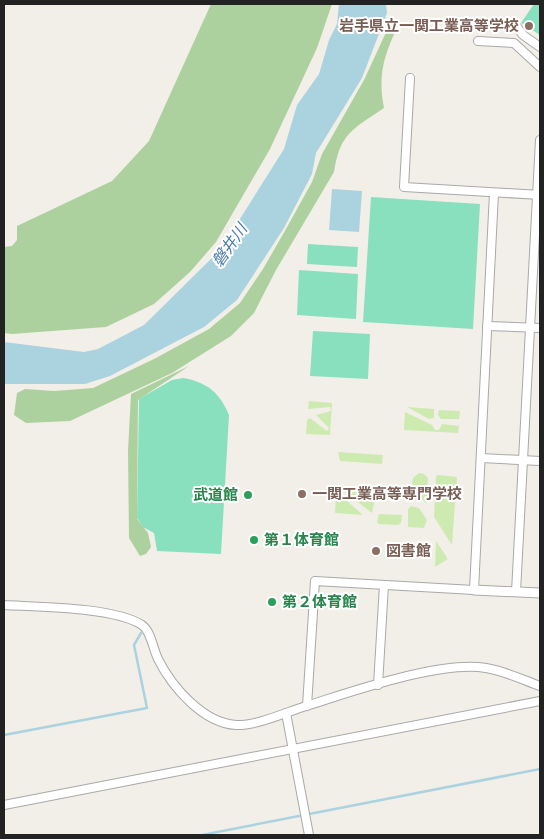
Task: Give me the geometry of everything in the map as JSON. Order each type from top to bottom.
[{"type":"street","points":[[517,26],[523,35],[540,47]]},
{"type":"street","points":[[478,41],[514,43],[540,67]]},
{"type":"street","points":[[410,78],[404,187],[539,195]]},
{"type":"street","points":[[516,592],[539,195],[540,140]]},
{"type":"street","points":[[474,590],[494,193]]},
{"type":"street","points":[[487,326],[540,328]]},
{"type":"street","points":[[482,458],[540,461]]},
{"type":"street","points":[[307,706],[315,581],[540,593]]},
{"type":"street","points":[[378,685],[384,585]]},
{"type":"street","points":[[4,605],[70,608],[105,614],[140,624],[146,629],[157,658],[177,688],[209,715],[237,725],[286,713],[433,670],[467,666],[486,668],[540,686]]},
{"type":"street","points":[[4,805],[540,701]]},
{"type":"street","points":[[286,713],[309,835]]},
{"type":"green space","points":[[211,4],[332,4],[317,48],[270,149],[216,242],[190,272],[154,304],[106,327],[4,333],[4,247],[12,246],[17,240],[17,226],[112,181],[149,141]]},
{"type":"green space","points":[[534,4],[540,4],[540,35],[521,23]]},
{"type":"green space","points":[[388,28],[396,30],[383,68],[382,97],[384,108],[356,127],[344,140],[334,172],[276,270],[254,313],[231,336],[172,373],[70,421],[26,423],[14,415],[17,393],[25,389],[54,391],[93,388],[154,359],[209,329],[240,303],[263,269],[312,182],[322,154],[364,80]]},
{"type":"green space","points":[[371,197],[480,204],[473,329],[363,322]]},
{"type":"green space","points":[[308,244],[358,247],[357,267],[307,264]]},
{"type":"green space","points":[[299,270],[358,274],[356,319],[297,315]]},
{"type":"green space","points":[[313,331],[370,334],[368,379],[310,376]]},
{"type":"green space","points":[[189,366],[138,400],[137,519],[148,533],[151,547],[146,554],[140,556],[129,538],[128,451],[131,394]]},
{"type":"green space","points":[[183,378],[199,382],[212,390],[221,400],[229,415],[221,554],[157,551],[154,533],[143,527],[137,518],[139,399],[172,380]]},
{"type":"green space","points":[[309,401],[332,403],[330,435],[306,434],[307,420],[310,418],[327,431],[329,428],[316,415],[331,411],[330,407],[308,409]]},
{"type":"green space","points":[[407,407],[434,409],[434,418],[429,419]]},
{"type":"green space","points":[[439,410],[460,411],[459,419],[441,419],[438,415]]},
{"type":"green space","points":[[405,412],[432,425],[435,430],[439,430],[442,424],[459,426],[458,433],[404,430]]},
{"type":"green space","points":[[338,452],[383,455],[382,464],[340,461]]},
{"type":"green space","points":[[419,473],[424,474],[428,478],[426,504],[412,484],[413,478]]},
{"type":"green space","points":[[436,476],[457,477],[452,545],[434,517]]},
{"type":"green space","points":[[343,487],[377,489],[372,513],[342,490]]},
{"type":"green space","points":[[336,494],[339,494],[363,515],[335,513]]},
{"type":"green space","points":[[411,506],[419,508],[427,520],[424,528],[408,527],[408,509]]},
{"type":"green space","points":[[379,514],[402,515],[401,523],[398,525],[379,524],[377,522]]},
{"type":"green space","points":[[436,541],[448,559],[435,567]]},
{"type":"water","name":"磐井川","points":[[339,4],[386,4],[387,13],[362,78],[316,153],[312,174],[284,228],[237,300],[204,327],[110,376],[85,384],[4,384],[4,342],[84,352],[98,349],[144,325],[221,249],[284,149],[297,105],[319,74],[329,40],[337,24]]},
{"type":"water","points":[[332,189],[362,191],[359,232],[329,230]]},
{"type":"waterway","points":[[4,735],[147,708],[134,645],[141,633]]},
{"type":"waterway","points":[[202,835],[540,769]]},
{"type":"place","name":"岩手県立一関工業高等学校","points":[[529,26]]},
{"type":"place","name":"一関工業高等専門学校","points":[[302,494]]},
{"type":"place","name":"武道館","points":[[248,495]]},
{"type":"place","name":"第１体育館","points":[[254,540]]},
{"type":"place","name":"図書館","points":[[376,551]]},
{"type":"place","name":"第２体育館","points":[[272,602]]}]
